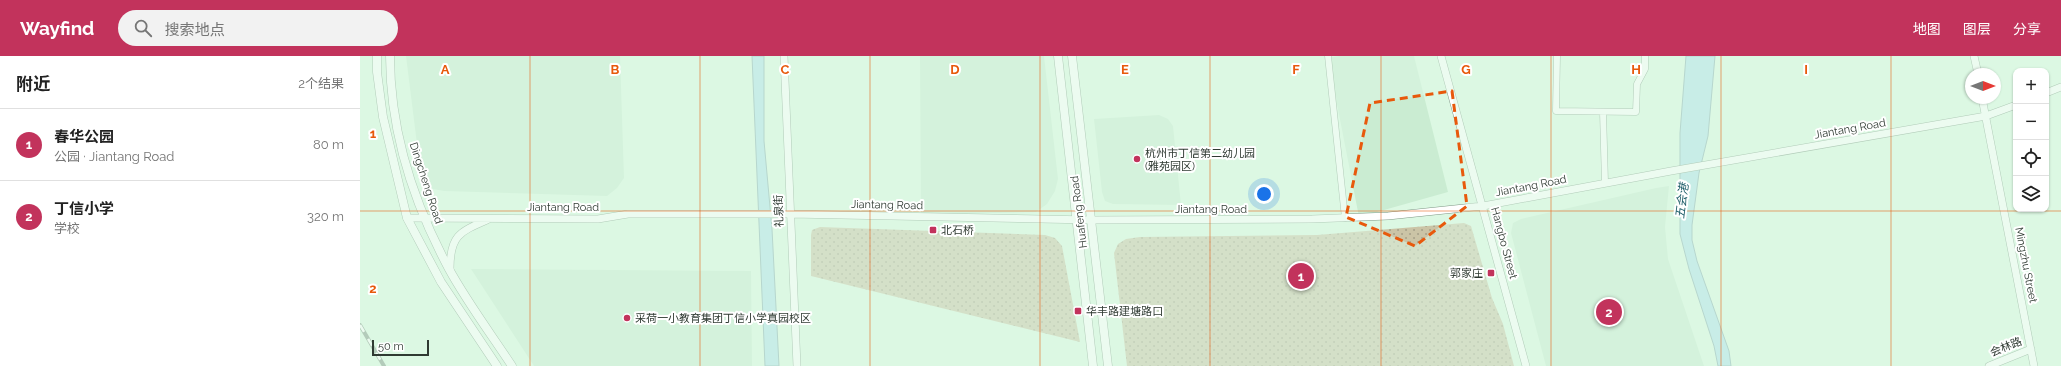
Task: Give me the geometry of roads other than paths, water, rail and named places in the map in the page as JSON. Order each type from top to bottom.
[{"type":"main road","points":[[377,56],[377,72],[383,117],[407,218],[441,282],[497,366]]},
{"type":"main road","name":"Dingcheng Road","points":[[390,56],[395,116],[405,158],[424,218],[450,270],[512,366]]},
{"type":"main road","name":"Huafeng Road","points":[[1058,56],[1093,366]]},
{"type":"main road","name":"Huafeng Road","points":[[1072,56],[1108,366]]},
{"type":"street","name":"礼泉街","points":[[784,56],[797,366]]},
{"type":"street","points":[[1328,56],[1345,218]]},
{"type":"street","name":"Hangbo Street","points":[[1441,56],[1526,366]]},
{"type":"street","points":[[1557,56],[1556,111],[1603,112],[1636,112],[1637,84],[1645,69],[1645,56]]},
{"type":"street","points":[[1974,56],[1977,68]]},
{"type":"street","points":[[2049,92],[2061,87]]},
{"type":"street","name":"Mingzhu Street","points":[[1983,104],[2034,366]]},
{"type":"street","name":"Jiantang Road","points":[[407,218],[598,219],[628,214],[791,214],[1076,220],[1345,218],[1388,216],[1483,206],[1671,171],[1986,116],[2013,105]]},
{"type":"street","points":[[1603,112],[1605,183]]},
{"type":"street","name":"Jiantang Road","points":[[450,270],[450,249],[460,233],[491,218]]},
{"type":"street","name":"会林路","points":[[1989,366],[2031,349]]},
{"type":"water","points":[[752,56],[764,56],[764,141],[772,229],[779,366],[765,366]]},
{"type":"water","name":"五会港","points":[[1686,56],[1715,56],[1708,136],[1699,173],[1692,225],[1692,240],[1697,261],[1729,351],[1731,366],[1718,366],[1714,346],[1689,269],[1680,234],[1680,133]]},
{"type":"railway","points":[[360,325],[384,366]]},
{"type":"place","name":"杭州市丁信第二幼儿园 (雅苑园区)","points":[[1137,159]]},
{"type":"place","name":"北石桥","points":[[933,230]]},
{"type":"place","name":"郭家庄","points":[[1491,273]]},
{"type":"place","name":"春华公园","points":[[1301,276]]},
{"type":"place","name":"华丰路建塘路口","points":[[1078,311]]},
{"type":"place","name":"丁信小学","points":[[1609,312]]},
{"type":"place","name":"采荷一小教育集团丁信小学真园校区","points":[[627,318]]}]
